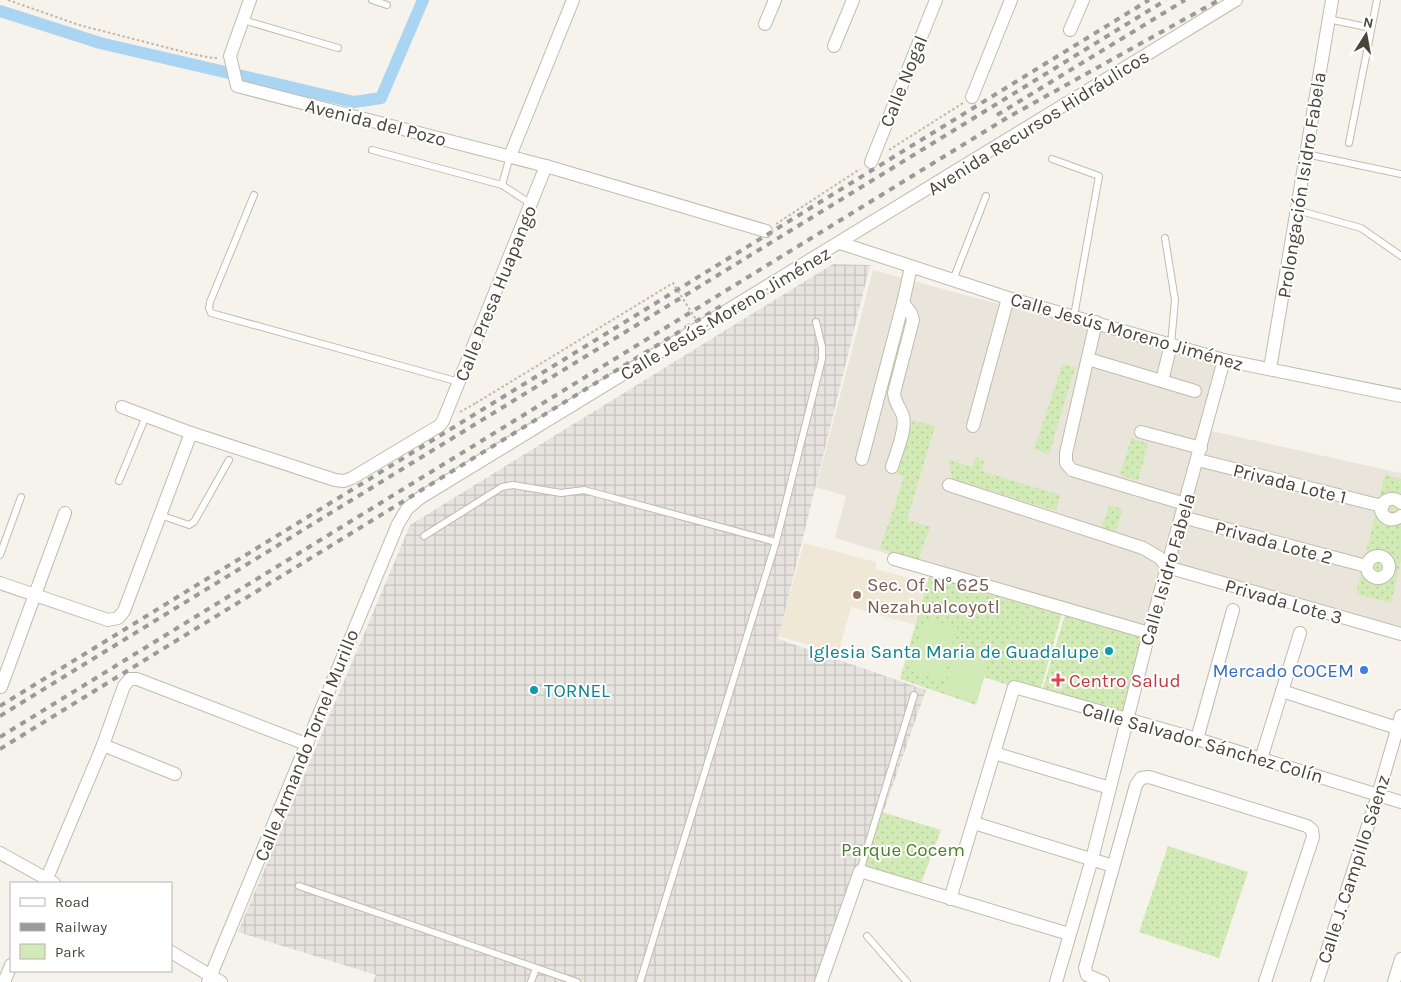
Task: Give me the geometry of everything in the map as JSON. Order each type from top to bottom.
[{"type":"street","points":[[231,59],[250,0]]},
{"type":"street","points":[[510,156],[573,0]]},
{"type":"street","points":[[765,24],[774,0]]},
{"type":"street","points":[[834,46],[854,0]]},
{"type":"street","name":"Calle Nogal","points":[[871,162],[936,0]]},
{"type":"street","points":[[972,97],[1011,0]]},
{"type":"street","points":[[1070,30],[1083,0]]},
{"type":"street","name":"Avenida Recursos Hidráulicos","points":[[840,243],[1236,0]]},
{"type":"street","name":"Prolongación Isidro Fabela","points":[[1270,369],[1332,0]]},
{"type":"street","name":"Avenida del Pozo","points":[[231,59],[237,86],[510,156],[766,231]]},
{"type":"street","name":"Calle Presa Huapango","points":[[191,433],[335,480],[344,481],[439,426],[443,421],[546,166]]},
{"type":"street","name":"Calle Jesús Moreno Jiménez","points":[[407,509],[420,498],[840,243],[1008,298],[1224,360],[1401,396]]},
{"type":"street","points":[[862,459],[911,266]]},
{"type":"street","points":[[973,426],[1008,298]]},
{"type":"street","points":[[892,467],[904,424],[903,414],[895,401],[894,393],[912,320],[911,313],[903,303]]},
{"type":"street","points":[[1096,322],[1066,453],[1066,463],[1072,470],[1185,504]]},
{"type":"street","points":[[1162,381],[1171,344]]},
{"type":"street","points":[[1088,359],[1195,391]]},
{"type":"street","name":"Calle Isidro Fabela","points":[[1056,982],[1092,860],[1149,633],[1224,360]]},
{"type":"street","points":[[0,584],[108,620],[118,618],[124,610],[191,433],[122,407]]},
{"type":"street","name":"Privada Lote 1","points":[[1141,432],[1199,454],[1382,506]]},
{"type":"street","points":[[949,485],[1143,548],[1160,558],[1167,566]]},
{"type":"street","name":"Privada Lote 1","points":[[1401,503],[1392,498],[1384,502],[1382,506],[1383,516],[1387,519],[1397,519],[1401,516]]},
{"type":"street","name":"Calle Armando Tornel Murillo","points":[[213,980],[306,744],[398,524],[407,509]]},
{"type":"street","points":[[1,687],[65,513]]},
{"type":"street","name":"Privada Lote 2","points":[[1182,518],[1366,566],[1370,575],[1374,578],[1383,577],[1395,571]]},
{"type":"street","points":[[894,560],[1149,633]]},
{"type":"street","name":"Privada Lote 3","points":[[1167,566],[1401,634]]},
{"type":"street","points":[[1197,739],[1233,610]]},
{"type":"street","points":[[1261,759],[1300,633]]},
{"type":"street","points":[[0,853],[49,882],[124,686],[130,679],[137,679],[306,744]]},
{"type":"street","name":"Calle Salvador Sánchez Colín","points":[[950,899],[1014,688],[1197,739],[1401,802]]},
{"type":"street","points":[[1282,691],[1399,722]]},
{"type":"street","name":"Calle J. Campillo Sáenz","points":[[1317,982],[1378,794],[1399,722]]},
{"type":"street","points":[[103,745],[175,774]]},
{"type":"street","points":[[994,753],[1110,788]]},
{"type":"street","points":[[1103,982],[1087,975],[1085,968],[1136,785],[1141,778],[1149,777],[1307,826],[1312,830],[1313,837],[1264,982]]},
{"type":"street","points":[[974,823],[1112,866]]},
{"type":"street","points":[[821,982],[860,871],[1069,934]]},
{"type":"street","points":[[172,953],[213,980]]},
{"type":"street","points":[[1394,982],[1401,959]]},
{"type":"street","points":[[4,982],[10,967]]},
{"type":"lane","points":[[372,0],[387,5]]},
{"type":"lane","points":[[1349,143],[1377,0]]},
{"type":"lane","points":[[1328,19],[1371,28]]},
{"type":"lane","points":[[243,20],[338,48]]},
{"type":"lane","points":[[372,150],[502,185],[531,204]]},
{"type":"lane","points":[[1306,154],[1401,174]]},
{"type":"lane","points":[[502,185],[510,156]]},
{"type":"lane","points":[[1052,160],[1100,176],[1074,316]]},
{"type":"lane","points":[[254,195],[210,302],[209,308],[211,312],[459,382]]},
{"type":"lane","points":[[952,280],[986,196]]},
{"type":"lane","points":[[1297,210],[1360,228],[1401,256]]},
{"type":"lane","points":[[1165,238],[1174,300],[1171,344]]},
{"type":"lane","points":[[640,982],[776,542],[822,359],[822,347],[816,322]]},
{"type":"lane","points":[[119,480],[146,416]]},
{"type":"lane","points":[[160,515],[189,525],[194,522],[229,460]]},
{"type":"lane","points":[[424,536],[502,487],[513,485],[561,493],[584,490],[776,542]]},
{"type":"lane","points":[[0,555],[21,497]]},
{"type":"lane","points":[[860,871],[914,695]]},
{"type":"lane","points":[[299,886],[577,982]]},
{"type":"lane","points":[[867,936],[907,982]]},
{"type":"lane","points":[[532,982],[536,968]]},
{"type":"path","points":[[8,0],[79,25],[192,54],[231,59]]},
{"type":"path","points":[[476,403],[673,283],[702,329],[802,268]]},
{"type":"shaded area","points":[[833,264],[870,265],[778,639],[926,690],[824,982],[373,982],[376,975],[238,932],[410,525]]},
{"type":"shaded area","points":[[873,270],[1227,366],[1151,634],[835,538],[846,496],[816,487]]},
{"type":"shaded area","points":[[1211,431],[1401,473],[1401,633],[1173,567]]},
{"type":"shaded area","name":"Sec. Of. N° 625 Nezahualcoyotl","points":[[804,543],[876,562],[876,569],[927,583],[915,625],[851,607],[838,654],[778,636]]},
{"type":"green space","points":[[1063,363],[1075,368],[1049,454],[1034,449]]},
{"type":"green space","points":[[913,420],[935,426],[907,520],[930,527],[918,560],[880,549],[904,477],[897,474]]},
{"type":"green space","points":[[1131,438],[1148,444],[1138,481],[1120,475]]},
{"type":"green space","points":[[975,457],[984,460],[982,471],[1060,495],[1056,511],[952,479],[948,459],[972,467]]},
{"type":"green space","points":[[1385,475],[1401,479],[1401,560],[1391,603],[1356,594]]},
{"type":"green space","points":[[1109,505],[1123,509],[1115,534],[1101,529]]},
{"type":"green space","points":[[930,573],[1062,613],[1039,695],[984,677],[976,705],[900,679]]},
{"type":"green space","points":[[1065,615],[1150,640],[1128,723],[1041,694]]},
{"type":"green space","points":[[925,618],[957,627],[942,680],[910,670]]},
{"type":"green space","points":[[957,644],[991,653],[977,701],[944,691]]},
{"type":"green space","name":"Parque Cocem","points":[[882,812],[941,830],[920,886],[864,868]]},
{"type":"green space","points":[[1168,846],[1248,872],[1219,958],[1139,932]]},
{"type":"waterway","points":[[0,11],[100,43],[354,102],[381,98],[423,0]]},
{"type":"railway","points":[[0,706],[1149,0]]},
{"type":"railway","points":[[0,716],[1166,0]]},
{"type":"railway","points":[[997,115],[1185,0]]},
{"type":"railway","points":[[0,737],[1005,119],[1219,0]]},
{"type":"railway","points":[[0,749],[726,303]]},
{"type":"place","name":"Sec. Of. N° 625 Nezahualcoyotl","points":[[857,595]]},
{"type":"place","name":"Iglesia Santa Maria de Guadalupe","points":[[1109,651]]},
{"type":"place","name":"Mercado COCEM","points":[[1364,670]]},
{"type":"place","name":"Centro Salud","points":[[1058,680]]},
{"type":"place","name":"TORNEL","points":[[534,690]]}]
